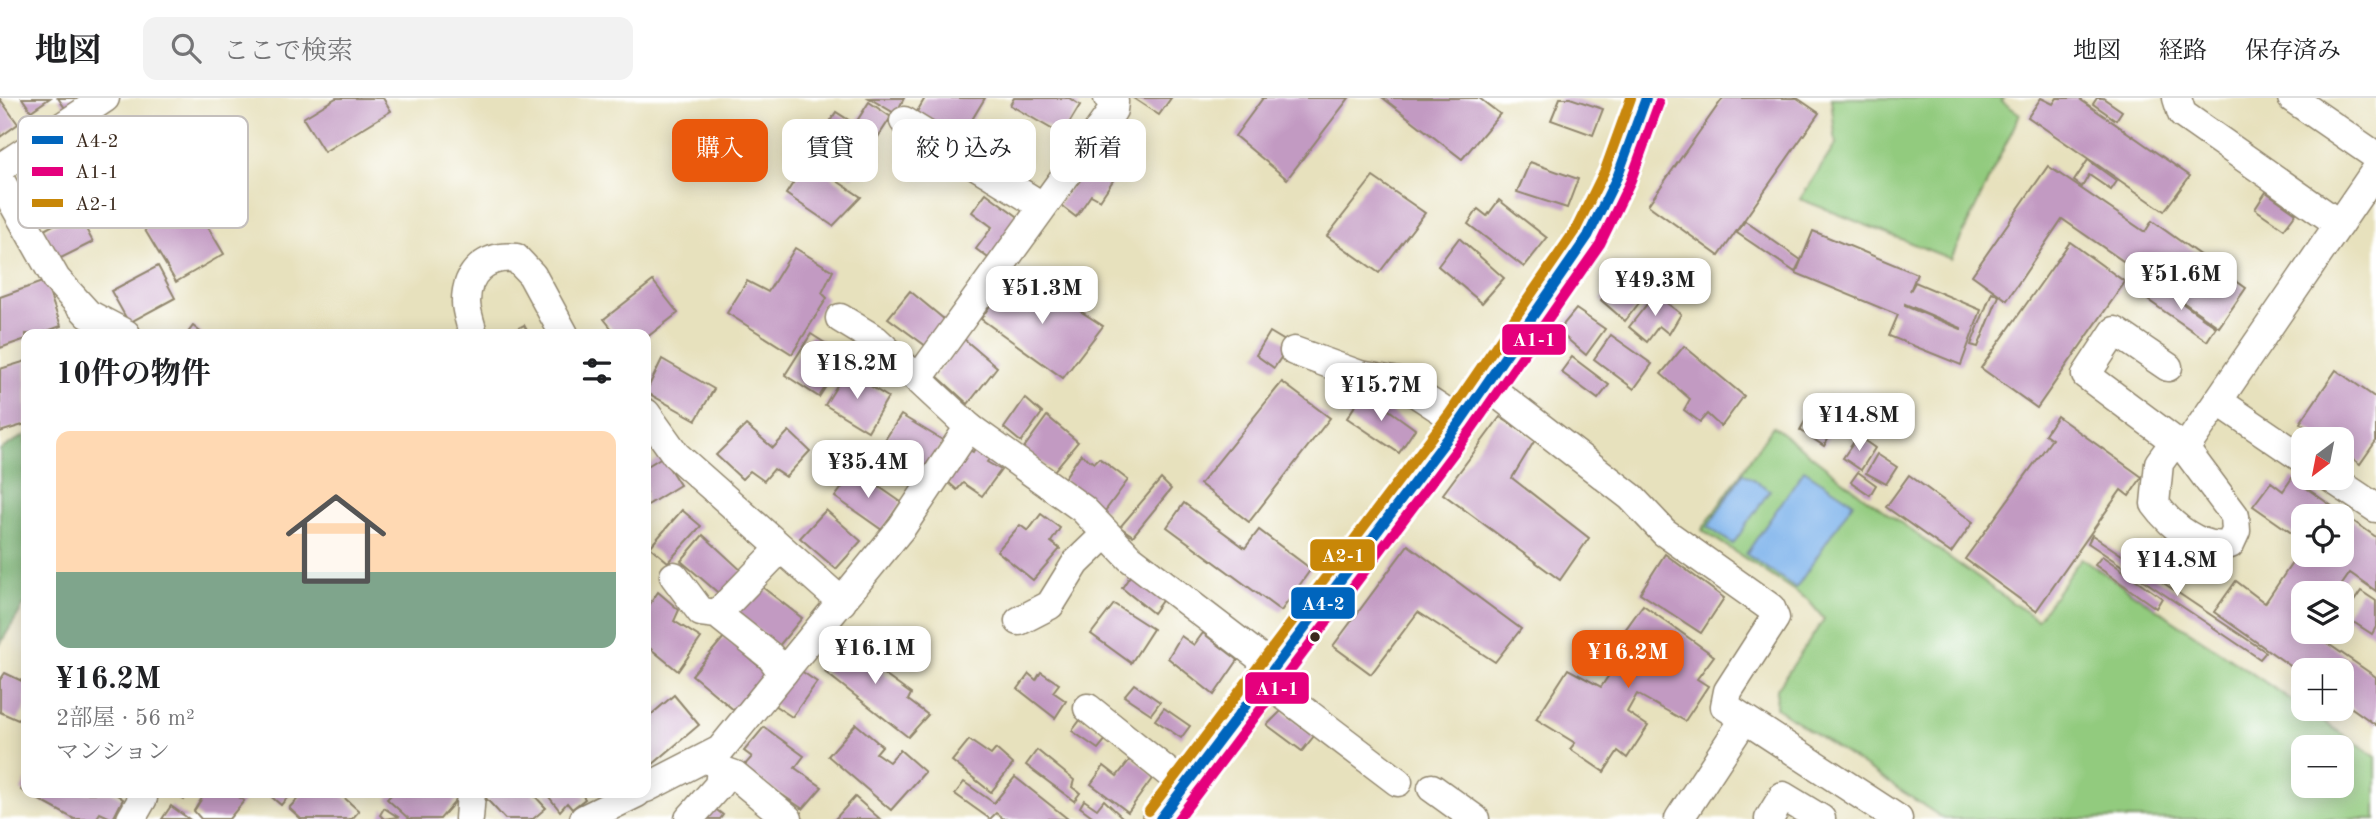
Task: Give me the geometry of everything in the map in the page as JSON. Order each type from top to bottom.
[{"type":"main road","points":[[1160,819],[1460,422],[1588,236],[1618,175],[1646,98]]},
{"type":"street","points":[[78,116],[105,98]]},
{"type":"street","points":[[919,378],[1113,110],[1114,102],[1108,98]]},
{"type":"street","points":[[2176,98],[2182,114],[2339,224]]},
{"type":"street","points":[[2292,98],[2376,156]]},
{"type":"street","points":[[0,168],[18,156]]},
{"type":"street","points":[[2168,368],[2115,331],[2086,375],[2180,445],[2217,401],[2376,170]]},
{"type":"street","points":[[0,180],[18,212]]},
{"type":"street","points":[[1003,182],[1042,206]]},
{"type":"street","points":[[27,228],[56,279],[88,314],[116,329]]},
{"type":"street","points":[[472,329],[466,301],[471,284],[479,267],[488,260],[503,257],[516,258],[532,275],[561,329]]},
{"type":"street","points":[[840,318],[876,340],[969,427],[1083,509],[1130,558],[1398,782]]},
{"type":"street","points":[[1294,351],[1360,375],[1399,382],[1460,422]]},
{"type":"street","points":[[1486,385],[1631,497],[1664,532],[1771,608],[1775,618],[1728,691],[1725,706],[1898,819]]},
{"type":"street","points":[[2217,401],[2291,451]]},
{"type":"street","points":[[651,419],[676,455],[842,602]]},
{"type":"street","points":[[651,786],[716,764],[783,673],[902,527],[969,427]]},
{"type":"street","points":[[2349,490],[2376,508]]},
{"type":"street","points":[[1019,621],[1050,605],[1076,564],[1106,534]]},
{"type":"street","points":[[718,614],[780,549]]},
{"type":"street","points":[[674,576],[701,612],[718,614],[770,656],[783,673]]},
{"type":"street","points":[[1088,708],[1185,786]]},
{"type":"street","points":[[1679,819],[1744,720]]},
{"type":"street","points":[[689,819],[719,785],[716,764]]},
{"type":"street","points":[[716,764],[735,775],[788,819]]},
{"type":"street","points":[[1432,788],[1475,819]]},
{"type":"street","points":[[1769,819],[1783,796],[1821,819]]},
{"type":"street","points":[[131,819],[143,798]]},
{"type":"street","points":[[469,819],[471,798]]},
{"type":"street","points":[[584,819],[627,798]]},
{"type":"green space","points":[[1831,98],[2003,98],[2001,101],[2020,114],[1951,259],[1800,199],[1836,144]]},
{"type":"green space","points":[[1773,426],[1866,498],[2037,620],[2081,558],[2291,700],[2291,721],[2323,721],[2343,735],[2291,735],[2291,798],[2354,798],[2354,742],[2376,757],[2376,819],[1944,819],[1776,708],[1777,689],[1824,619],[1808,600],[1702,530]]},
{"type":"green space","points":[[21,437],[21,610],[0,644],[0,450]]},
{"type":"water","points":[[1804,470],[1853,502],[1796,588],[1746,554]]},
{"type":"water","points":[[1743,473],[1770,490],[1733,544],[1708,527]]},
{"type":"building","points":[[22,98],[50,98],[31,111]]},
{"type":"building","points":[[58,98],[76,98],[79,102],[67,111]]},
{"type":"building","points":[[336,98],[383,98],[391,111],[324,152],[303,118]]},
{"type":"building","points":[[869,98],[904,98],[896,114]]},
{"type":"building","points":[[925,98],[985,98],[972,119],[923,119],[915,115]]},
{"type":"building","points":[[1014,98],[1069,98],[1080,105],[1072,119],[1050,119],[1050,128],[1010,105]]},
{"type":"building","points":[[1133,98],[1171,98],[1159,115]]},
{"type":"building","points":[[1263,98],[1349,98],[1287,179],[1235,136]]},
{"type":"building","points":[[1383,98],[1479,98],[1500,114],[1462,159]]},
{"type":"building","points":[[1560,98],[1570,98],[1603,109],[1593,135],[1551,120]]},
{"type":"building","points":[[1723,98],[1797,98],[1819,113],[1719,256],[1648,205]]},
{"type":"building","points":[[2041,98],[2053,104],[2057,98],[2078,98],[2190,176],[2164,211],[2028,117]]},
{"type":"building","points":[[2097,98],[2103,98],[2122,111],[2116,120],[2093,104]]},
{"type":"building","points":[[0,99],[18,124],[0,137]]},
{"type":"building","points":[[869,102],[891,117],[878,137],[878,119],[858,119]]},
{"type":"building","points":[[836,112],[847,119],[832,119]]},
{"type":"building","points":[[2088,160],[2117,181],[2111,190],[2089,175],[2082,187],[2074,181]]},
{"type":"building","points":[[1530,162],[1578,179],[1567,208],[1517,192]]},
{"type":"building","points":[[2048,166],[2145,232],[2152,221],[2246,288],[2219,327],[2062,219],[2007,300],[1972,275]]},
{"type":"building","points":[[1373,177],[1425,213],[1379,273],[1327,236]]},
{"type":"building","points":[[794,182],[838,182],[861,197],[833,226],[786,194]]},
{"type":"building","points":[[1074,182],[1112,182],[1100,200],[1091,195],[1076,217],[1059,204]]},
{"type":"building","points":[[2266,192],[2296,213],[2284,229],[2255,209]]},
{"type":"building","points":[[986,193],[1021,219],[991,260],[976,249],[992,227],[972,212]]},
{"type":"building","points":[[1499,200],[1547,238],[1524,267],[1468,224],[1478,209],[1487,216]]},
{"type":"building","points":[[1745,221],[1801,260],[1795,272],[1737,233]]},
{"type":"building","points":[[86,228],[93,242],[59,259],[44,230]]},
{"type":"building","points":[[144,228],[208,228],[224,254],[176,282]]},
{"type":"building","points":[[1813,231],[1917,274],[1910,291],[1915,282],[1981,310],[1961,365],[1889,336],[1898,315],[1796,273]],"holes":[[[1905,304],[1961,328],[1905,306]]]},
{"type":"building","points":[[1459,238],[1504,278],[1482,303],[1438,266]]},
{"type":"building","points":[[2070,242],[2125,282],[2037,408],[1981,368]]},
{"type":"building","points":[[795,248],[833,271],[822,293],[827,298],[792,354],[727,313],[747,281],[768,292]]},
{"type":"building","points":[[158,266],[175,298],[129,323],[111,291]]},
{"type":"building","points":[[1625,269],[1650,289],[1625,321],[1601,300]]},
{"type":"building","points":[[1009,277],[1042,300],[1048,290],[1103,326],[1063,378],[981,319]]},
{"type":"building","points":[[45,281],[61,326],[53,329],[21,329],[21,341],[0,348],[0,297]]},
{"type":"building","points":[[653,281],[678,313],[651,334],[651,329],[612,329],[604,319]]},
{"type":"building","points":[[2155,284],[2216,327],[2207,341],[2145,298]]},
{"type":"building","points":[[910,291],[945,320],[926,346],[888,318]]},
{"type":"building","points":[[1992,292],[1999,296],[1978,347],[1971,345]]},
{"type":"building","points":[[1655,294],[1681,314],[1669,334],[1659,326],[1647,342],[1629,327]]},
{"type":"building","points":[[1576,309],[1605,329],[1586,355],[1558,331]]},
{"type":"building","points":[[1270,332],[1290,344],[1274,368],[1256,355]]},
{"type":"building","points":[[811,334],[845,356],[819,397],[785,375]]},
{"type":"building","points":[[1611,335],[1652,364],[1634,389],[1594,359]]},
{"type":"building","points":[[964,339],[997,367],[968,404],[936,375]]},
{"type":"building","points":[[1684,346],[1744,396],[1721,427],[1707,414],[1700,422],[1684,410],[1690,399],[1661,374]]},
{"type":"building","points":[[1572,357],[1609,385],[1598,399],[1561,372]]},
{"type":"building","points":[[662,359],[714,389],[696,420],[651,395],[651,382]]},
{"type":"building","points":[[21,363],[21,426],[0,432],[0,369]]},
{"type":"building","points":[[2336,370],[2376,398],[2376,441],[2360,464],[2354,460],[2354,427],[2306,427],[2300,423]]},
{"type":"building","points":[[846,371],[888,397],[868,431],[825,405]]},
{"type":"building","points":[[1282,382],[1330,418],[1249,522],[1200,484]]},
{"type":"building","points":[[1364,392],[1415,429],[1399,453],[1347,418]]},
{"type":"building","points":[[1025,398],[1042,413],[1021,442],[1004,428]]},
{"type":"building","points":[[1813,407],[1838,423],[1824,446],[1800,430]]},
{"type":"building","points":[[901,415],[944,441],[921,477],[879,449]]},
{"type":"building","points":[[1047,416],[1078,442],[1054,471],[1023,449]]},
{"type":"building","points":[[2057,416],[2142,477],[2129,496],[2121,490],[2036,611],[1965,559],[2052,439],[2045,434]]},
{"type":"building","points":[[1500,417],[1535,440],[1512,478],[1589,538],[1560,580],[1443,494]]},
{"type":"building","points":[[746,425],[773,448],[789,431],[810,451],[786,477],[774,469],[764,481],[750,471],[742,479],[716,455]]},
{"type":"building","points":[[1858,436],[1875,448],[1861,470],[1843,458]]},
{"type":"building","points":[[977,444],[992,454],[987,462],[1001,470],[982,496],[963,483],[957,490],[947,481],[969,450],[973,452]]},
{"type":"building","points":[[1081,454],[1094,463],[1099,458],[1128,480],[1105,511],[1063,480]]},
{"type":"building","points":[[1877,454],[1897,467],[1886,484],[1866,473]]},
{"type":"building","points":[[662,457],[680,485],[651,503],[651,464]]},
{"type":"building","points":[[855,470],[901,502],[882,530],[835,497]]},
{"type":"building","points":[[1858,472],[1876,485],[1870,495],[1851,482]]},
{"type":"building","points":[[1909,475],[1973,522],[1951,553],[1886,507]]},
{"type":"building","points":[[1161,479],[1171,489],[1133,536],[1120,527]]},
{"type":"building","points":[[2291,479],[2291,490],[2309,490],[2329,504],[2291,504],[2291,533],[2253,506],[2271,482],[2283,491]]},
{"type":"building","points":[[1184,503],[1245,548],[1259,530],[1311,569],[1281,611],[1167,527]]},
{"type":"building","points":[[682,510],[701,526],[668,562],[651,546]]},
{"type":"building","points":[[826,510],[861,541],[836,569],[800,538]]},
{"type":"building","points":[[1041,514],[1060,528],[1051,542],[1060,549],[1033,580],[997,551],[1020,525],[1028,531]]},
{"type":"building","points":[[2354,522],[2376,537],[2376,591],[2350,573],[2344,581],[2291,581],[2291,644],[2328,644],[2349,658],[2291,658],[2291,667],[2214,612],[2236,581],[2265,603],[2291,565],[2291,567],[2354,567]]},
{"type":"building","points":[[703,535],[743,572],[723,597],[681,561]]},
{"type":"building","points":[[2092,535],[2266,652],[2260,659],[2088,543]]},
{"type":"building","points":[[1408,545],[1521,629],[1495,662],[1418,612],[1371,674],[1333,646]]},
{"type":"building","points":[[1665,554],[1724,598],[1701,633],[1640,593]]},
{"type":"building","points":[[2102,556],[2162,598],[2156,608],[2095,565]]},
{"type":"building","points":[[1132,573],[1164,598],[1153,613],[1122,588]]},
{"type":"building","points":[[757,583],[802,618],[778,647],[734,609]]},
{"type":"building","points":[[2361,591],[2376,601],[2376,627],[2372,634],[2354,622],[2354,601]]},
{"type":"building","points":[[658,592],[679,610],[674,621],[701,638],[678,671],[651,649],[651,602]]},
{"type":"building","points":[[1114,604],[1153,629],[1131,663],[1091,634]]},
{"type":"building","points":[[1643,605],[1714,656],[1697,679],[1708,686],[1685,721],[1637,694],[1627,712],[1648,726],[1627,758],[1618,751],[1604,772],[1570,749],[1575,743],[1536,719],[1568,669],[1601,687],[1621,657],[1610,651]]},
{"type":"building","points":[[856,631],[867,637],[861,646],[887,665],[882,673],[911,694],[908,700],[928,715],[908,737],[825,672]]},
{"type":"building","points":[[1203,633],[1238,660],[1214,695],[1168,658],[1181,636],[1194,645]]},
{"type":"building","points":[[724,637],[767,673],[735,711],[692,675]]},
{"type":"building","points":[[2354,662],[2376,677],[2376,725],[2354,709]]},
{"type":"building","points":[[797,668],[817,682],[792,717],[771,703]]},
{"type":"building","points":[[1041,672],[1059,684],[1053,692],[1066,701],[1055,718],[1018,689],[1029,674],[1036,680]]},
{"type":"building","points":[[5,673],[21,681],[21,715],[18,720],[0,712],[0,680]]},
{"type":"building","points":[[1134,684],[1160,702],[1151,714],[1124,696]]},
{"type":"building","points":[[674,695],[699,725],[652,765],[651,764],[651,715]]},
{"type":"building","points":[[1164,708],[1190,726],[1181,738],[1155,720]]},
{"type":"building","points":[[1281,711],[1314,736],[1302,751],[1267,725]]},
{"type":"building","points":[[1081,719],[1107,738],[1098,749],[1072,731]]},
{"type":"building","points":[[856,724],[882,746],[876,753],[889,762],[900,750],[925,772],[891,810],[828,756]]},
{"type":"building","points":[[764,727],[804,756],[795,768],[822,787],[803,809],[742,768],[752,757],[744,751]]},
{"type":"building","points":[[969,740],[991,755],[996,749],[1013,764],[991,792],[952,761]]},
{"type":"building","points":[[1037,750],[1074,780],[1072,787],[1080,793],[1074,801],[1026,765]]},
{"type":"building","points":[[1132,757],[1154,776],[1128,812],[1091,784],[1104,766],[1117,776]]},
{"type":"building","points":[[1015,777],[1068,819],[1004,819],[996,813],[990,819],[955,794],[964,782],[994,803]]},
{"type":"building","points":[[855,797],[880,819],[835,819]]},
{"type":"building","points":[[35,798],[123,799],[113,819],[100,813],[96,819],[74,819]]},
{"type":"building","points":[[202,798],[240,798],[244,801],[229,819],[201,819],[194,811]]},
{"type":"building","points":[[273,798],[287,798],[281,805]]},
{"type":"building","points":[[298,798],[345,798],[359,811],[352,819],[301,819],[289,808]]},
{"type":"building","points":[[458,798],[440,819],[409,819],[387,799]]},
{"type":"building","points":[[486,798],[537,798],[546,808],[533,819],[505,819]]},
{"type":"building","points":[[550,798],[585,799],[572,809],[567,803],[560,811]]},
{"type":"building","points":[[1084,800],[1097,809],[1104,800],[1123,818],[1096,819],[1080,807]]},
{"type":"building","points":[[171,806],[189,819],[162,819]]},
{"type":"building","points":[[713,807],[723,815],[720,819],[704,819]]},
{"type":"building","points":[[384,808],[398,817],[384,819],[380,815]]},
{"type":"transit line","name":"A2-1","points":[[1149,811],[1449,414],[1576,229],[1605,170],[1631,98]]},
{"type":"transit line","name":"A4-2","points":[[1160,819],[1460,422],[1588,236],[1618,175],[1646,98]]},
{"type":"transit line","name":"A1-1","points":[[1178,819],[1471,430],[1600,244],[1631,180],[1659,103]]}]
